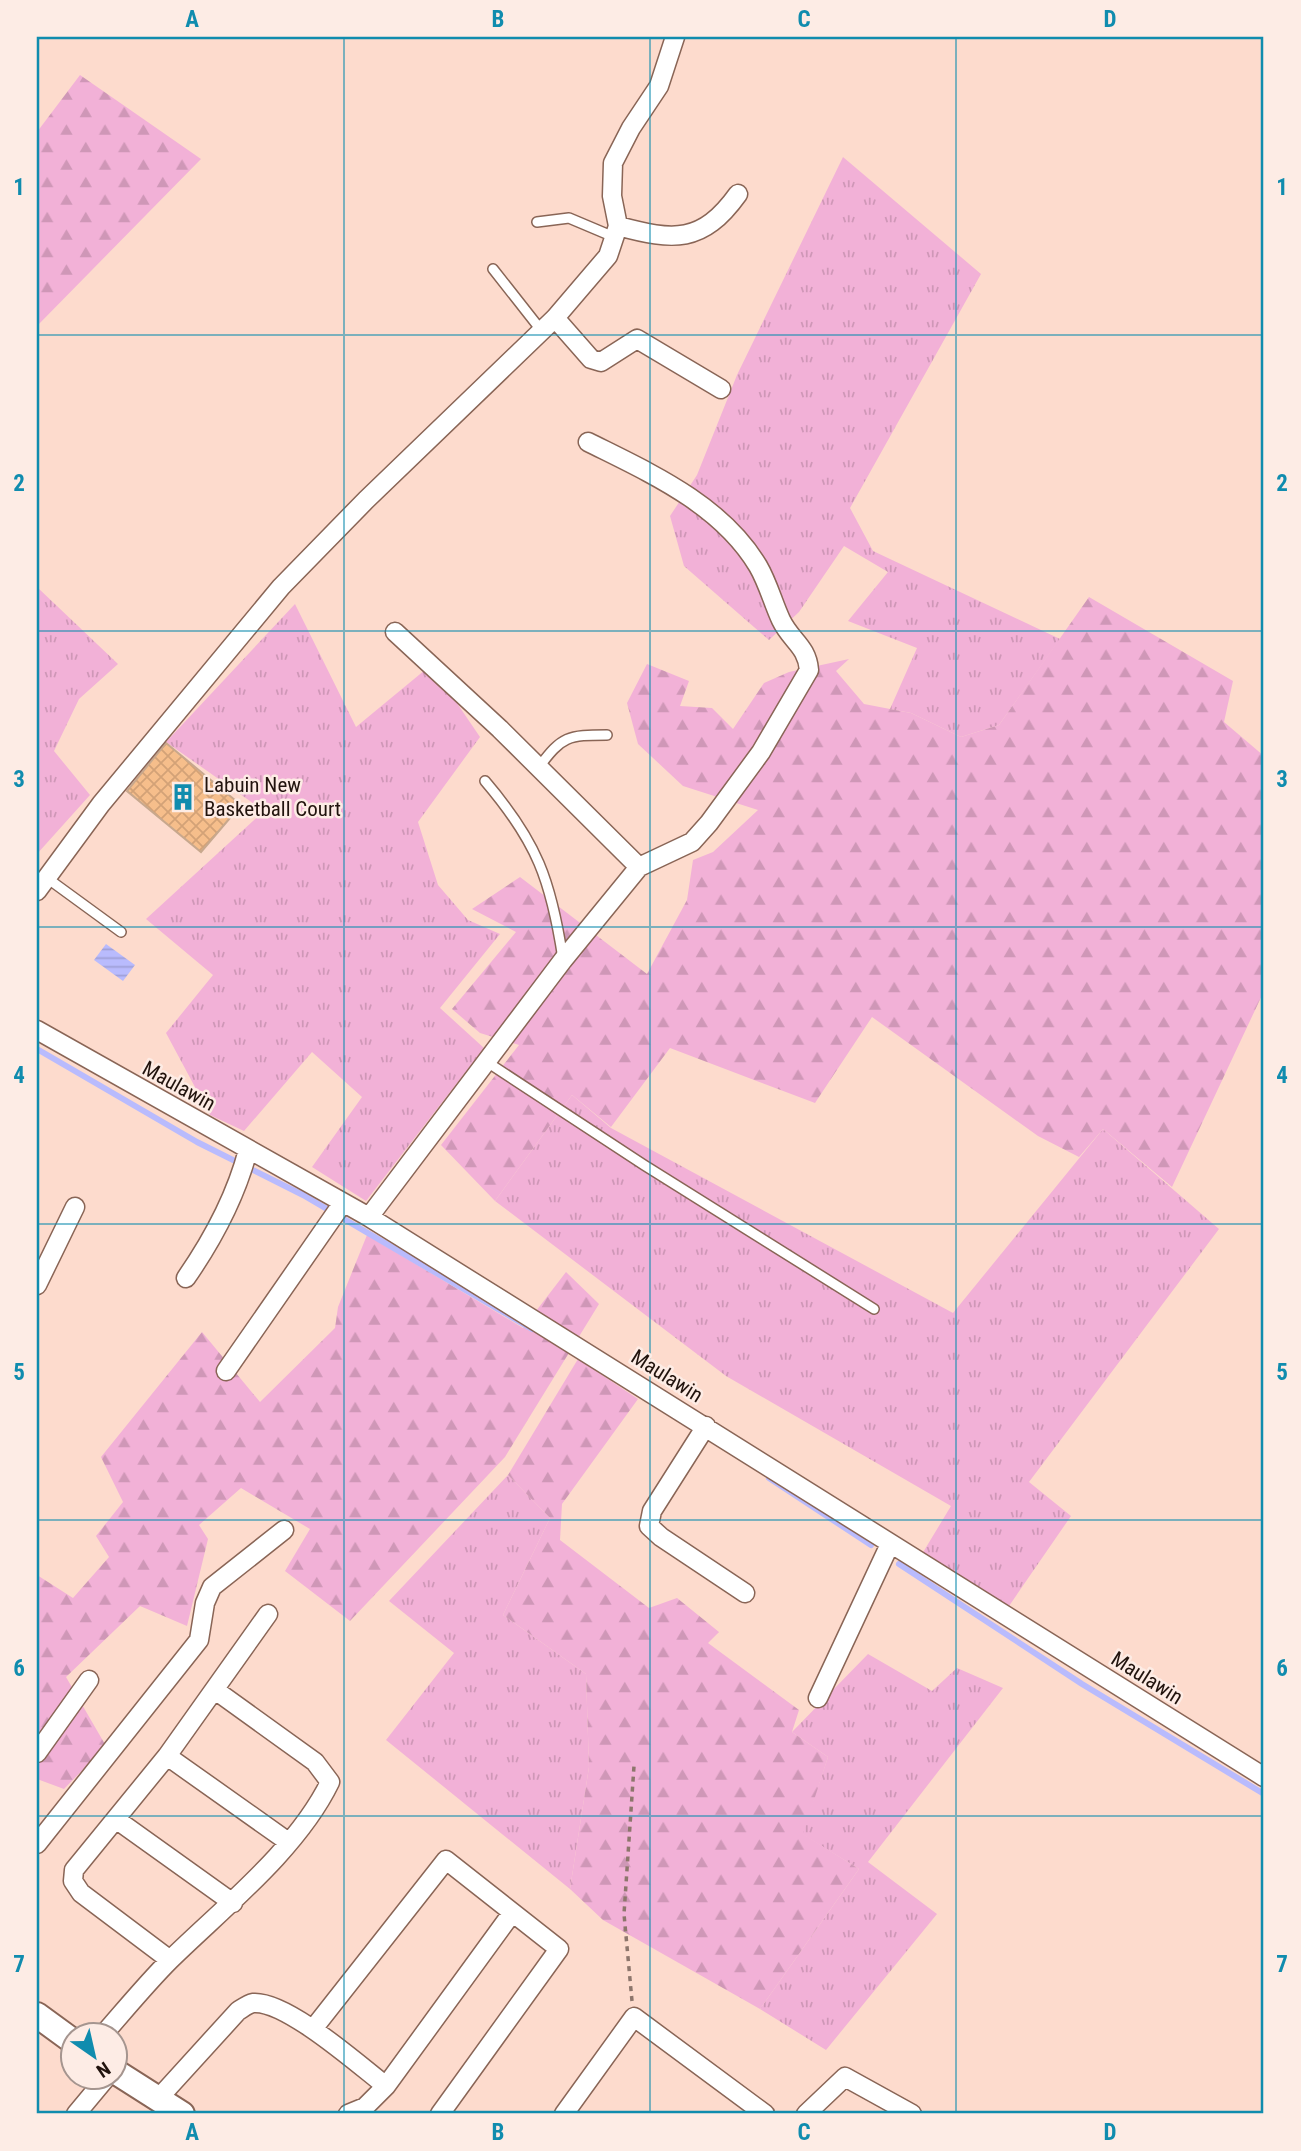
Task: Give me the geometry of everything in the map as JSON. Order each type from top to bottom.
[{"type":"main road","points":[[37,2015],[60,2032]]},
{"type":"main road","points":[[130,2082],[182,2114]]},
{"type":"street","points":[[42,885],[138,758],[281,587],[548,324],[608,256],[617,232],[612,196],[613,163],[631,128],[659,86],[668,39]]},
{"type":"street","points":[[617,232],[659,237],[703,230],[720,219],[738,194]]},
{"type":"street","points":[[548,324],[591,359],[601,362],[638,339],[721,389]]},
{"type":"street","points":[[369,1217],[563,960],[639,867],[692,842],[709,823],[768,740],[809,670],[808,654],[782,623],[759,567],[745,548],[709,512],[670,483],[588,442]]},
{"type":"street","points":[[395,632],[639,867]]},
{"type":"street","name":"Maulawin","points":[[37,1030],[369,1217],[1264,1777]]},
{"type":"street","points":[[186,1278],[220,1220],[241,1176],[248,1150]]},
{"type":"street","points":[[226,1371],[342,1204]]},
{"type":"street","points":[[37,1286],[75,1207]]},
{"type":"street","points":[[706,1426],[652,1511],[649,1526],[660,1537],[745,1593]]},
{"type":"street","points":[[37,1844],[199,1640],[205,1603],[212,1587],[284,1530]]},
{"type":"street","points":[[818,1698],[890,1544]]},
{"type":"street","points":[[170,1960],[81,1892],[73,1881],[74,1870],[167,1756],[268,1614]]},
{"type":"street","points":[[37,1753],[89,1680]]},
{"type":"street","points":[[114,2022],[170,1960],[233,1903],[313,1814],[330,1782],[315,1762],[215,1690]]},
{"type":"street","points":[[167,1756],[287,1841]]},
{"type":"street","points":[[117,1820],[233,1903]]},
{"type":"street","points":[[313,2029],[446,1860],[559,1949],[440,2114]]},
{"type":"street","points":[[348,2114],[370,2110],[512,1913]]},
{"type":"street","points":[[157,2100],[238,2011],[251,2003],[265,2005],[313,2029],[386,2086]]},
{"type":"street","points":[[564,2114],[634,2017],[765,2114]]},
{"type":"street","points":[[806,2114],[845,2077],[912,2114]]},
{"type":"street","points":[[76,2114],[94,2092]]},
{"type":"lane","points":[[537,222],[569,218],[617,232]]},
{"type":"lane","points":[[494,269],[548,324]]},
{"type":"lane","points":[[538,767],[559,741],[576,735],[607,735]]},
{"type":"lane","points":[[485,781],[532,843],[556,913],[563,960]]},
{"type":"lane","points":[[42,885],[121,932]]},
{"type":"lane","points":[[487,1062],[644,1165],[874,1309]]},
{"type":"path","points":[[634,1766],[624,1914],[634,2017]]},
{"type":"green space","points":[[80,75],[201,159],[37,326],[37,132]]},
{"type":"green space","points":[[843,157],[981,274],[850,508],[873,551],[1060,639],[999,725],[961,737],[911,713],[890,709],[917,648],[848,621],[888,572],[844,546],[799,612],[769,640],[684,566],[670,516],[697,475],[737,375]]},
{"type":"green space","points":[[37,587],[118,664],[79,699],[54,751],[90,795],[37,854]]},
{"type":"green space","points":[[1089,597],[1233,681],[1224,722],[1264,756],[1264,991],[1172,1187],[1103,1129],[1079,1157],[1038,1136],[872,1017],[815,1103],[670,1048],[611,1127],[572,1095],[495,1201],[441,1145],[519,1045],[480,1033],[452,1009],[516,932],[472,909],[520,877],[647,974],[687,900],[693,860],[713,852],[758,810],[683,786],[638,744],[627,703],[647,664],[689,681],[680,706],[712,708],[733,729],[764,683],[789,672],[849,659],[836,671],[864,704],[911,713],[961,737],[999,725]]},
{"type":"green space","points":[[295,604],[356,727],[431,665],[480,737],[418,822],[438,885],[468,920],[500,934],[440,1008],[484,1048],[366,1201],[312,1167],[362,1097],[312,1052],[244,1131],[210,1115],[166,1033],[213,975],[146,919],[264,811],[166,742]]},
{"type":"green space","points":[[572,1095],[611,1128],[953,1313],[1103,1129],[1219,1229],[1029,1482],[1071,1516],[1009,1606],[922,1554],[951,1506],[726,1376],[495,1201]]},
{"type":"green space","points":[[367,1235],[523,1328],[566,1272],[599,1304],[505,1457],[350,1621],[285,1571],[310,1529],[241,1488],[199,1525],[208,1539],[187,1626],[140,1606],[66,1677],[106,1746],[64,1789],[37,1779],[37,1575],[73,1598],[109,1557],[96,1536],[123,1502],[101,1457],[202,1332],[260,1402],[335,1328],[338,1307]]},
{"type":"green space","points":[[578,1359],[638,1399],[562,1504],[560,1540],[649,1608],[677,1598],[719,1632],[708,1643],[799,1710],[792,1732],[828,1757],[803,1834],[859,1869],[760,2009],[603,1920],[570,1889],[589,1767],[586,1674],[503,1615],[550,1518],[508,1475]]},
{"type":"green space","points":[[508,1475],[550,1518],[503,1615],[586,1674],[589,1767],[570,1889],[386,1740],[454,1653],[389,1601]]},
{"type":"green space","points":[[868,1654],[932,1691],[957,1668],[1003,1688],[868,1862],[937,1914],[826,2050],[760,2009],[859,1869],[802,1834],[828,1757],[792,1732]]},
{"type":"water","points":[[106,944],[135,965],[123,981],[94,960]]},
{"type":"building","name":"Labuin New Basketball Court","points":[[166,743],[241,805],[201,852],[127,791]]},
{"type":"waterway","points":[[37,1049],[197,1142],[303,1195],[532,1329]]},
{"type":"waterway","points":[[769,1478],[871,1545]]},
{"type":"waterway","points":[[899,1564],[1082,1684],[1264,1794]]},
{"type":"place","name":"Labuin New Basketball Court","points":[[183,797]]}]
